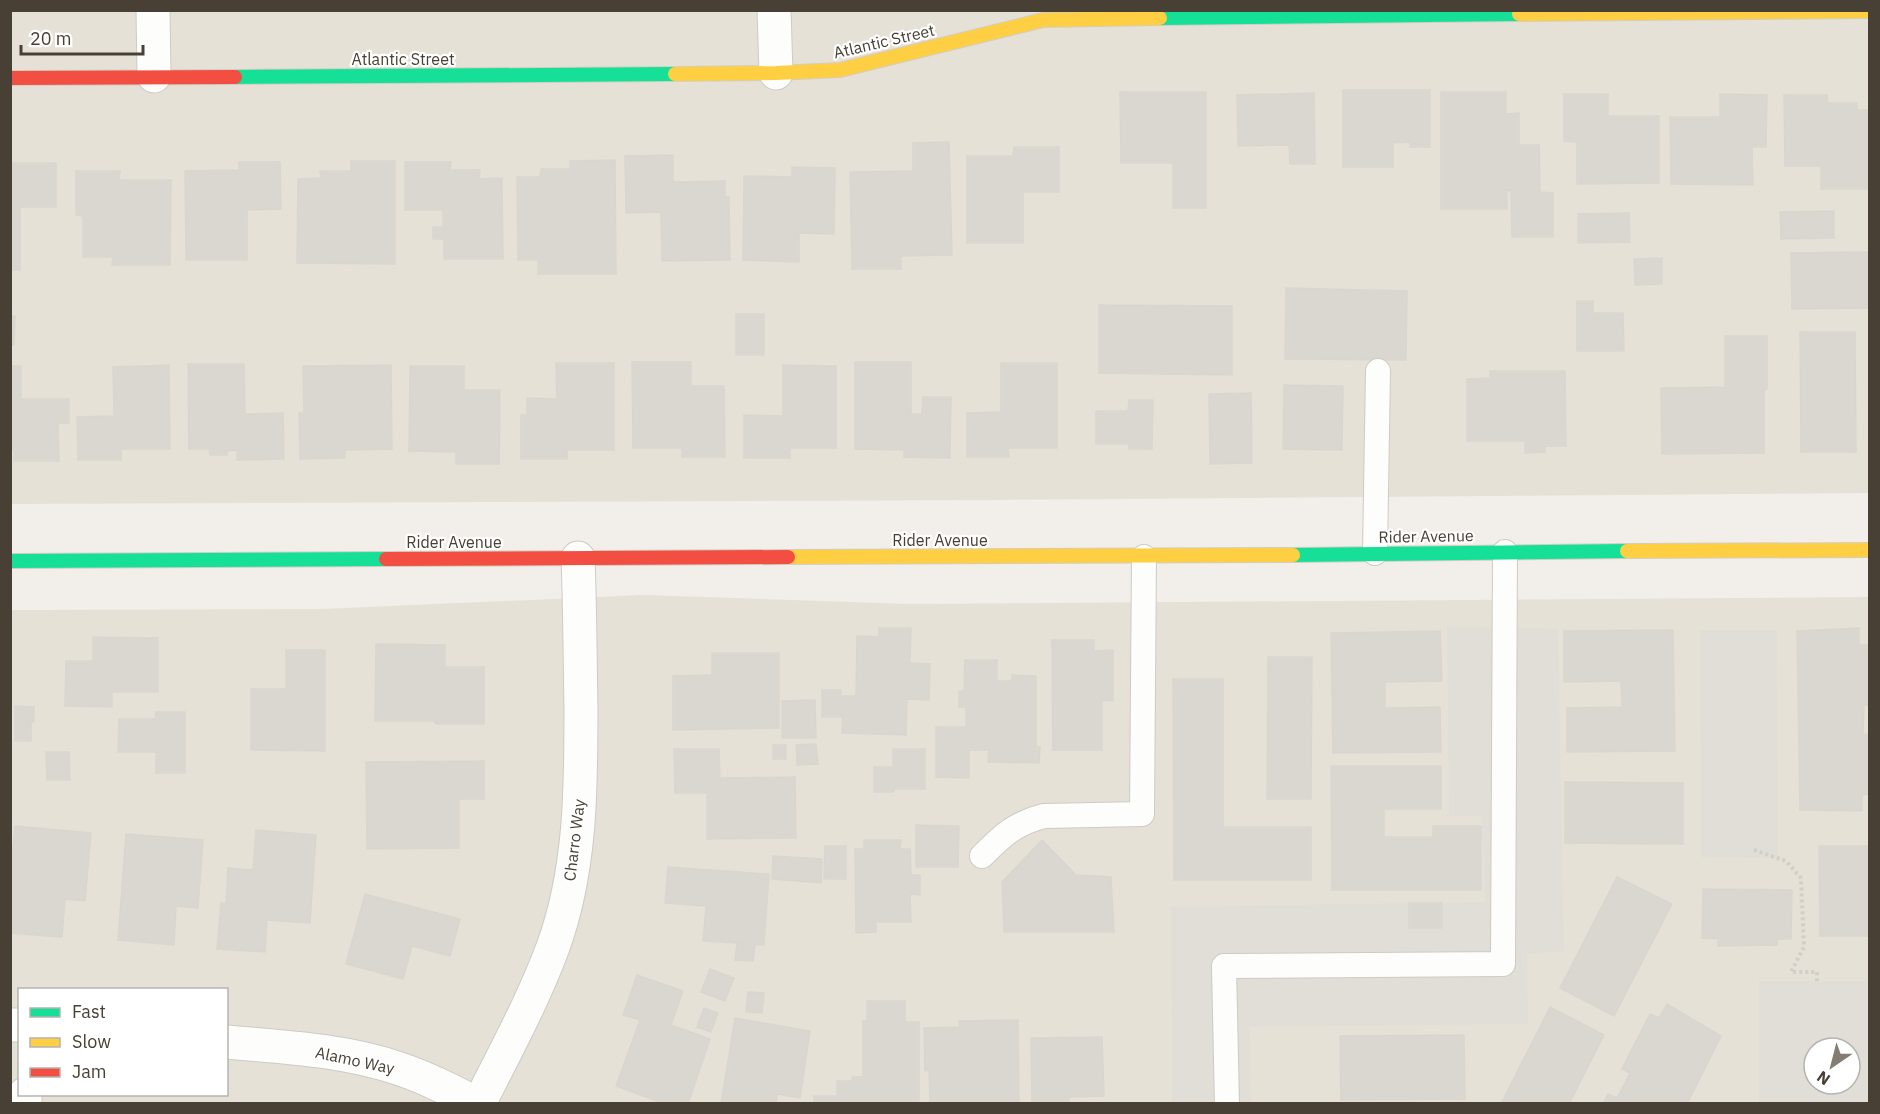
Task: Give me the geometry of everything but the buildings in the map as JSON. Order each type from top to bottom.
[{"type":"street","points":[[153,10],[154,76]]},
{"type":"street","points":[[774,10],[776,73]]},
{"type":"street","name":"Atlantic Street","points":[[10,78],[776,73],[840,70],[1043,20],[1595,12],[1869,11]]},
{"type":"street","name":"Rider Avenue","points":[[10,561],[1144,557],[1869,550]]},
{"type":"street","name":"Charro Way","points":[[478,1104],[534,994],[554,946],[576,855],[580,804],[581,733],[578,558]]},
{"type":"street","name":"Alamo Way","points":[[228,1042],[307,1050],[370,1061],[400,1069],[478,1104]]},
{"type":"lane","points":[[1375,553],[1378,371]]},
{"type":"lane","points":[[1227,1104],[1224,966],[1503,963],[1505,552]]},
{"type":"lane","points":[[982,856],[1016,826],[1031,819],[1044,816],[1142,814],[1144,557]]},
{"type":"path","points":[[1754,850],[1786,861],[1801,878],[1804,946],[1791,972],[1817,972],[1817,981]]},
{"type":"shaded area","points":[[10,11],[1869,11],[1869,493],[1000,500],[11,504]]},
{"type":"shaded area","points":[[643,595],[911,604],[1869,597],[1869,1103],[11,1103],[10,610],[322,609]]},
{"type":"shaded area","points":[[1447,626],[1558,629],[1564,951],[1527,954],[1528,1024],[1250,1027],[1251,1103],[1172,1103],[1171,907],[1409,903],[1409,928],[1442,928],[1442,903],[1485,902],[1482,816],[1449,816]]},
{"type":"shaded area","points":[[1700,630],[1777,630],[1778,858],[1701,857]]},
{"type":"shaded area","points":[[1759,981],[1869,981],[1869,1103],[1759,1103]]},
{"type":"traffic: fast","points":[[1160,18],[1519,14]]},
{"type":"traffic: fast","points":[[235,77],[675,74]]},
{"type":"traffic: fast","points":[[1293,555],[1627,551]]},
{"type":"traffic: fast","points":[[10,561],[386,559]]},
{"type":"traffic: slow","points":[[1519,14],[1870,11]]},
{"type":"traffic: slow","points":[[675,74],[840,70],[1043,20],[1160,18]]},
{"type":"traffic: slow","points":[[1627,551],[1870,550]]},
{"type":"traffic: slow","points":[[788,557],[1293,555]]},
{"type":"traffic: jam","points":[[10,78],[235,77]]},
{"type":"traffic: jam","points":[[386,559],[788,557]]}]
